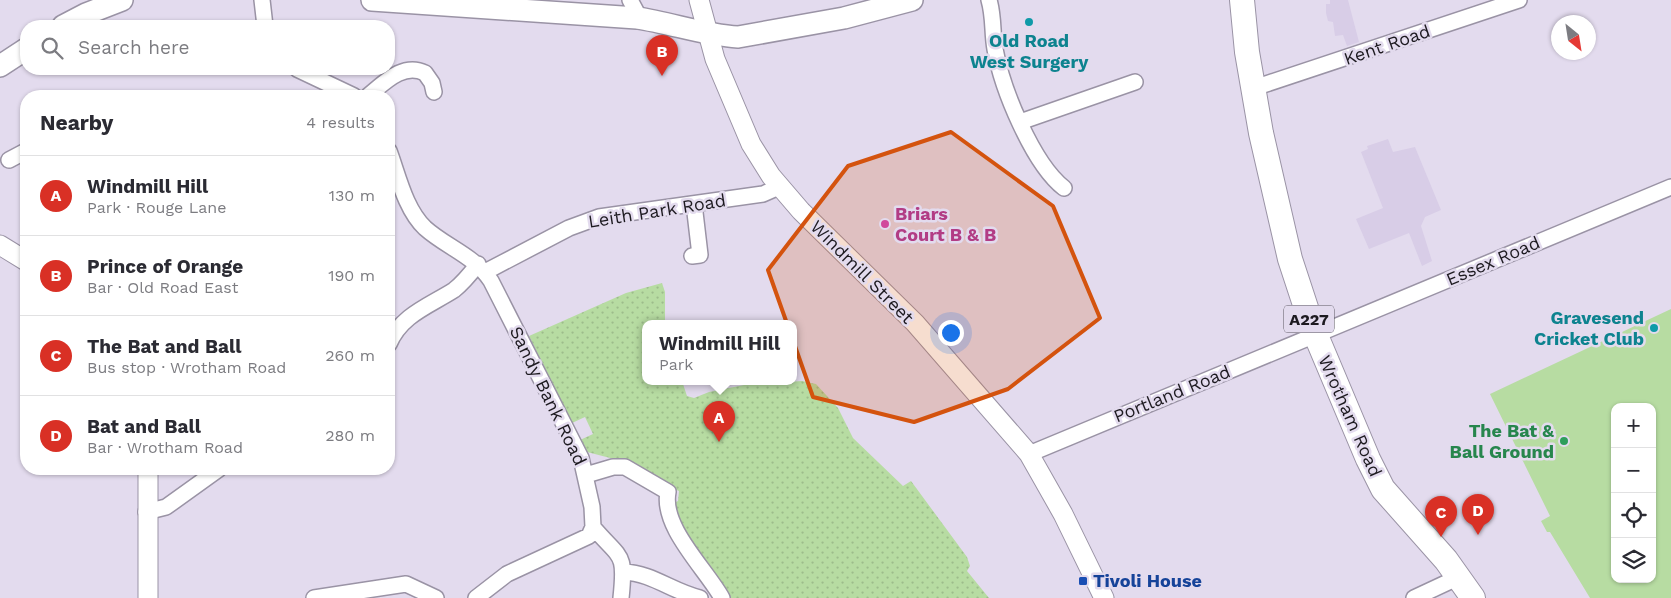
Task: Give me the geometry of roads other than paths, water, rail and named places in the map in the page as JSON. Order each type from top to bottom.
[{"type":"main road","points":[[74,20],[122,0]]},
{"type":"main road","points":[[372,0],[634,9],[666,22],[707,33],[738,37],[844,18],[912,0]]},
{"type":"main road","name":"Wrotham Road","points":[[1242,0],[1243,26],[1263,142],[1290,259],[1315,335],[1368,459],[1383,489],[1459,577],[1473,598]]},
{"type":"main road","points":[[0,66],[20,53]]},
{"type":"street","points":[[262,0],[264,20]]},
{"type":"street","name":"Windmill Street","points":[[699,0],[715,58],[751,144],[779,187],[915,323],[1029,454],[1063,514],[1104,598]]},
{"type":"street","points":[[989,0],[993,16],[996,55],[1011,103],[1047,171],[1064,188]]},
{"type":"street","name":"Kent Road","points":[[1254,88],[1519,0]]},
{"type":"street","points":[[395,75],[406,70],[425,73],[434,92]]},
{"type":"street","points":[[310,75],[341,90]]},
{"type":"street","points":[[376,90],[395,75]]},
{"type":"street","points":[[1020,122],[1135,82]]},
{"type":"street","points":[[9,160],[20,154]]},
{"type":"street","points":[[395,165],[418,219],[435,236],[481,268]]},
{"type":"street","name":"Leith Park Road","points":[[395,332],[407,318],[456,289],[481,268],[586,221],[600,217],[763,194],[779,187]]},
{"type":"street","name":"Essex Road","points":[[1315,335],[1671,187]]},
{"type":"street","points":[[694,204],[701,254]]},
{"type":"street","points":[[5,248],[20,257]]},
{"type":"street","points":[[5,248],[20,263]]},
{"type":"street","name":"Sandy Bank Road","points":[[481,268],[580,456],[592,507],[593,527]]},
{"type":"street","name":"Portland Road","points":[[1029,454],[1315,335]]},
{"type":"street","points":[[586,475],[613,467],[625,467],[668,492],[666,503],[672,522],[722,598]]},
{"type":"street","points":[[137,475],[146,512]]},
{"type":"street","points":[[148,475],[146,512],[148,598]]},
{"type":"street","points":[[146,512],[166,507],[211,475]]},
{"type":"street","points":[[476,598],[507,574],[586,538],[591,533],[593,527],[617,552],[624,572],[621,598]]},
{"type":"street","points":[[624,572],[636,572],[654,578],[700,598]]},
{"type":"street","points":[[1414,598],[1459,577]]},
{"type":"street","points":[[314,598],[406,584],[436,598]]},
{"type":"place","name":"Old Road West Surgery","points":[[1029,22]]},
{"type":"place","name":"Prince of Orange","points":[[662,76]]},
{"type":"place","name":"Briars Court B & B","points":[[885,224]]},
{"type":"place","name":"Gravesend Cricket Club","points":[[1654,328]]},
{"type":"place","name":"The Bat & Ball Ground","points":[[1564,441]]},
{"type":"place","name":"Windmill Hill","points":[[719,442]]},
{"type":"place","name":"Bat and Ball","points":[[1478,535]]},
{"type":"place","name":"The Bat and Ball","points":[[1441,537]]},
{"type":"place","name":"Tivoli House","points":[[1083,581]]}]
